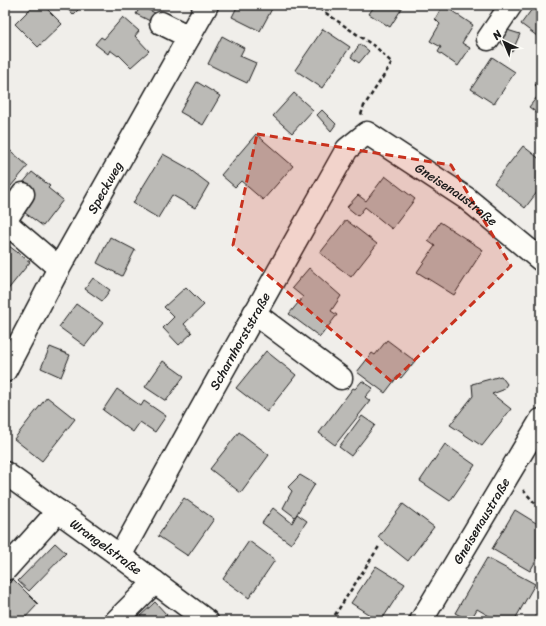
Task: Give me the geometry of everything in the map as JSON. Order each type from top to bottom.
[{"type":"street","name":"Speckweg","points":[[5,371],[59,268],[208,5]]},
{"type":"street","points":[[488,39],[511,5]]},
{"type":"street","points":[[161,23],[189,37]]},
{"type":"street","name":"Gneisenaustraße","points":[[367,133],[466,198],[541,260]]},
{"type":"street","name":"Scharnhorststraße","points":[[120,556],[254,313],[347,149],[367,133]]},
{"type":"street","points":[[23,194],[5,221],[59,268]]},
{"type":"street","points":[[254,313],[341,378]]},
{"type":"street","name":"Gneisenaustraße","points":[[421,621],[541,420]]},
{"type":"street","name":"Wrangelstraße","points":[[5,473],[208,621]]},
{"type":"street","points":[[6,569],[58,511]]},
{"type":"street","points":[[116,621],[155,582]]},
{"type":"path","points":[[314,5],[377,48],[392,63],[364,106],[359,121],[367,133]]},
{"type":"path","points":[[509,474],[541,510]]},
{"type":"path","points":[[331,621],[380,545]]},
{"type":"highlighted area","points":[[257,134],[451,165],[511,266],[392,382],[233,245]]},
{"type":"building","points":[[34,5],[43,5],[62,24],[38,47],[15,24]]},
{"type":"building","points":[[64,5],[83,5],[73,15]]},
{"type":"building","points":[[238,5],[274,5],[260,31],[232,17]]},
{"type":"building","points":[[375,5],[404,5],[390,27],[369,14]]},
{"type":"building","points":[[443,5],[473,25],[462,43],[470,48],[458,66],[438,52],[441,47],[430,41],[440,24],[435,19]]},
{"type":"building","points":[[535,5],[541,5],[541,39],[521,24]]},
{"type":"building","points":[[141,6],[157,14],[152,22],[136,14]]},
{"type":"building","points":[[123,17],[139,31],[135,36],[149,51],[131,67],[119,55],[118,56],[110,50],[108,54],[95,44],[101,37],[104,39]]},
{"type":"building","points":[[323,29],[350,47],[322,88],[295,70]]},
{"type":"building","points":[[504,29],[520,34],[512,52],[501,43]]},
{"type":"building","points":[[222,36],[244,48],[240,56],[256,63],[247,83],[208,64]]},
{"type":"building","points":[[360,44],[369,51],[359,63],[351,57]]},
{"type":"building","points":[[492,57],[515,72],[494,104],[471,89]]},
{"type":"building","points":[[541,79],[541,90],[535,85]]},
{"type":"building","points":[[197,82],[220,96],[203,125],[180,112]]},
{"type":"building","points":[[541,92],[541,116],[529,107]]},
{"type":"building","points":[[294,93],[313,110],[292,133],[273,116]]},
{"type":"building","points":[[322,110],[336,124],[331,131],[317,115]]},
{"type":"building","points":[[256,134],[293,166],[263,200],[241,181],[235,187],[221,175]]},
{"type":"building","points":[[5,146],[28,166],[5,193]]},
{"type":"building","points":[[523,146],[541,160],[541,187],[525,208],[494,183]]},
{"type":"building","points":[[163,154],[188,168],[209,184],[195,208],[172,195],[158,218],[133,203]]},
{"type":"building","points":[[32,172],[50,186],[48,188],[63,200],[43,226],[21,210],[34,193],[22,184]]},
{"type":"building","points":[[385,176],[415,199],[392,229],[365,207],[358,216],[347,207],[358,195],[366,201]]},
{"type":"building","points":[[346,220],[377,244],[351,277],[320,253]]},
{"type":"building","points":[[440,222],[483,250],[454,295],[417,272],[435,246],[428,241]]},
{"type":"building","points":[[110,237],[135,250],[122,276],[97,263]]},
{"type":"building","points":[[9,246],[30,262],[6,292],[5,250]]},
{"type":"building","points":[[309,268],[341,296],[331,311],[337,315],[320,337],[289,314],[303,297],[292,288]]},
{"type":"building","points":[[93,278],[110,290],[102,301],[85,289]]},
{"type":"building","points":[[186,287],[204,305],[184,324],[192,333],[179,345],[163,328],[174,317],[164,307]]},
{"type":"building","points":[[76,304],[103,323],[85,346],[59,327]]},
{"type":"building","points":[[387,340],[415,361],[401,378],[398,376],[385,393],[357,372],[372,353],[375,355]]},
{"type":"building","points":[[50,347],[70,355],[61,377],[41,368]]},
{"type":"building","points":[[266,351],[296,375],[267,412],[236,388]]},
{"type":"building","points":[[163,361],[184,376],[166,401],[145,387]]},
{"type":"building","points":[[501,376],[507,384],[503,390],[492,394],[511,409],[482,446],[450,425],[473,396],[472,384]]},
{"type":"building","points":[[362,381],[373,388],[365,397],[370,401],[335,445],[319,433],[353,388],[355,389]]},
{"type":"building","points":[[117,389],[141,406],[144,401],[166,416],[155,432],[140,422],[133,432],[103,410]]},
{"type":"building","points":[[47,397],[75,419],[42,461],[14,439]]},
{"type":"building","points":[[362,416],[375,425],[351,456],[339,447]]},
{"type":"building","points":[[239,432],[269,455],[241,493],[210,469]]},
{"type":"building","points":[[445,444],[475,465],[450,501],[420,481]]},
{"type":"building","points":[[300,475],[315,484],[295,517],[283,508],[292,491],[288,487]]},
{"type":"building","points":[[184,498],[214,519],[188,556],[158,536]]},
{"type":"building","points":[[403,504],[434,527],[408,561],[378,537]]},
{"type":"building","points":[[273,508],[292,523],[297,514],[307,521],[291,544],[262,523]]},
{"type":"building","points":[[515,510],[541,526],[541,552],[530,571],[492,549]]},
{"type":"building","points":[[249,541],[275,560],[249,598],[223,579]]},
{"type":"building","points":[[55,543],[66,553],[29,591],[18,581]]},
{"type":"building","points":[[487,558],[535,584],[514,621],[498,621],[477,609],[470,621],[455,613]]},
{"type":"building","points":[[376,566],[405,584],[381,621],[351,603]]},
{"type":"building","points":[[13,579],[38,604],[22,621],[5,621],[5,587]]},
{"type":"building","points":[[155,602],[167,615],[161,621],[135,621]]}]
